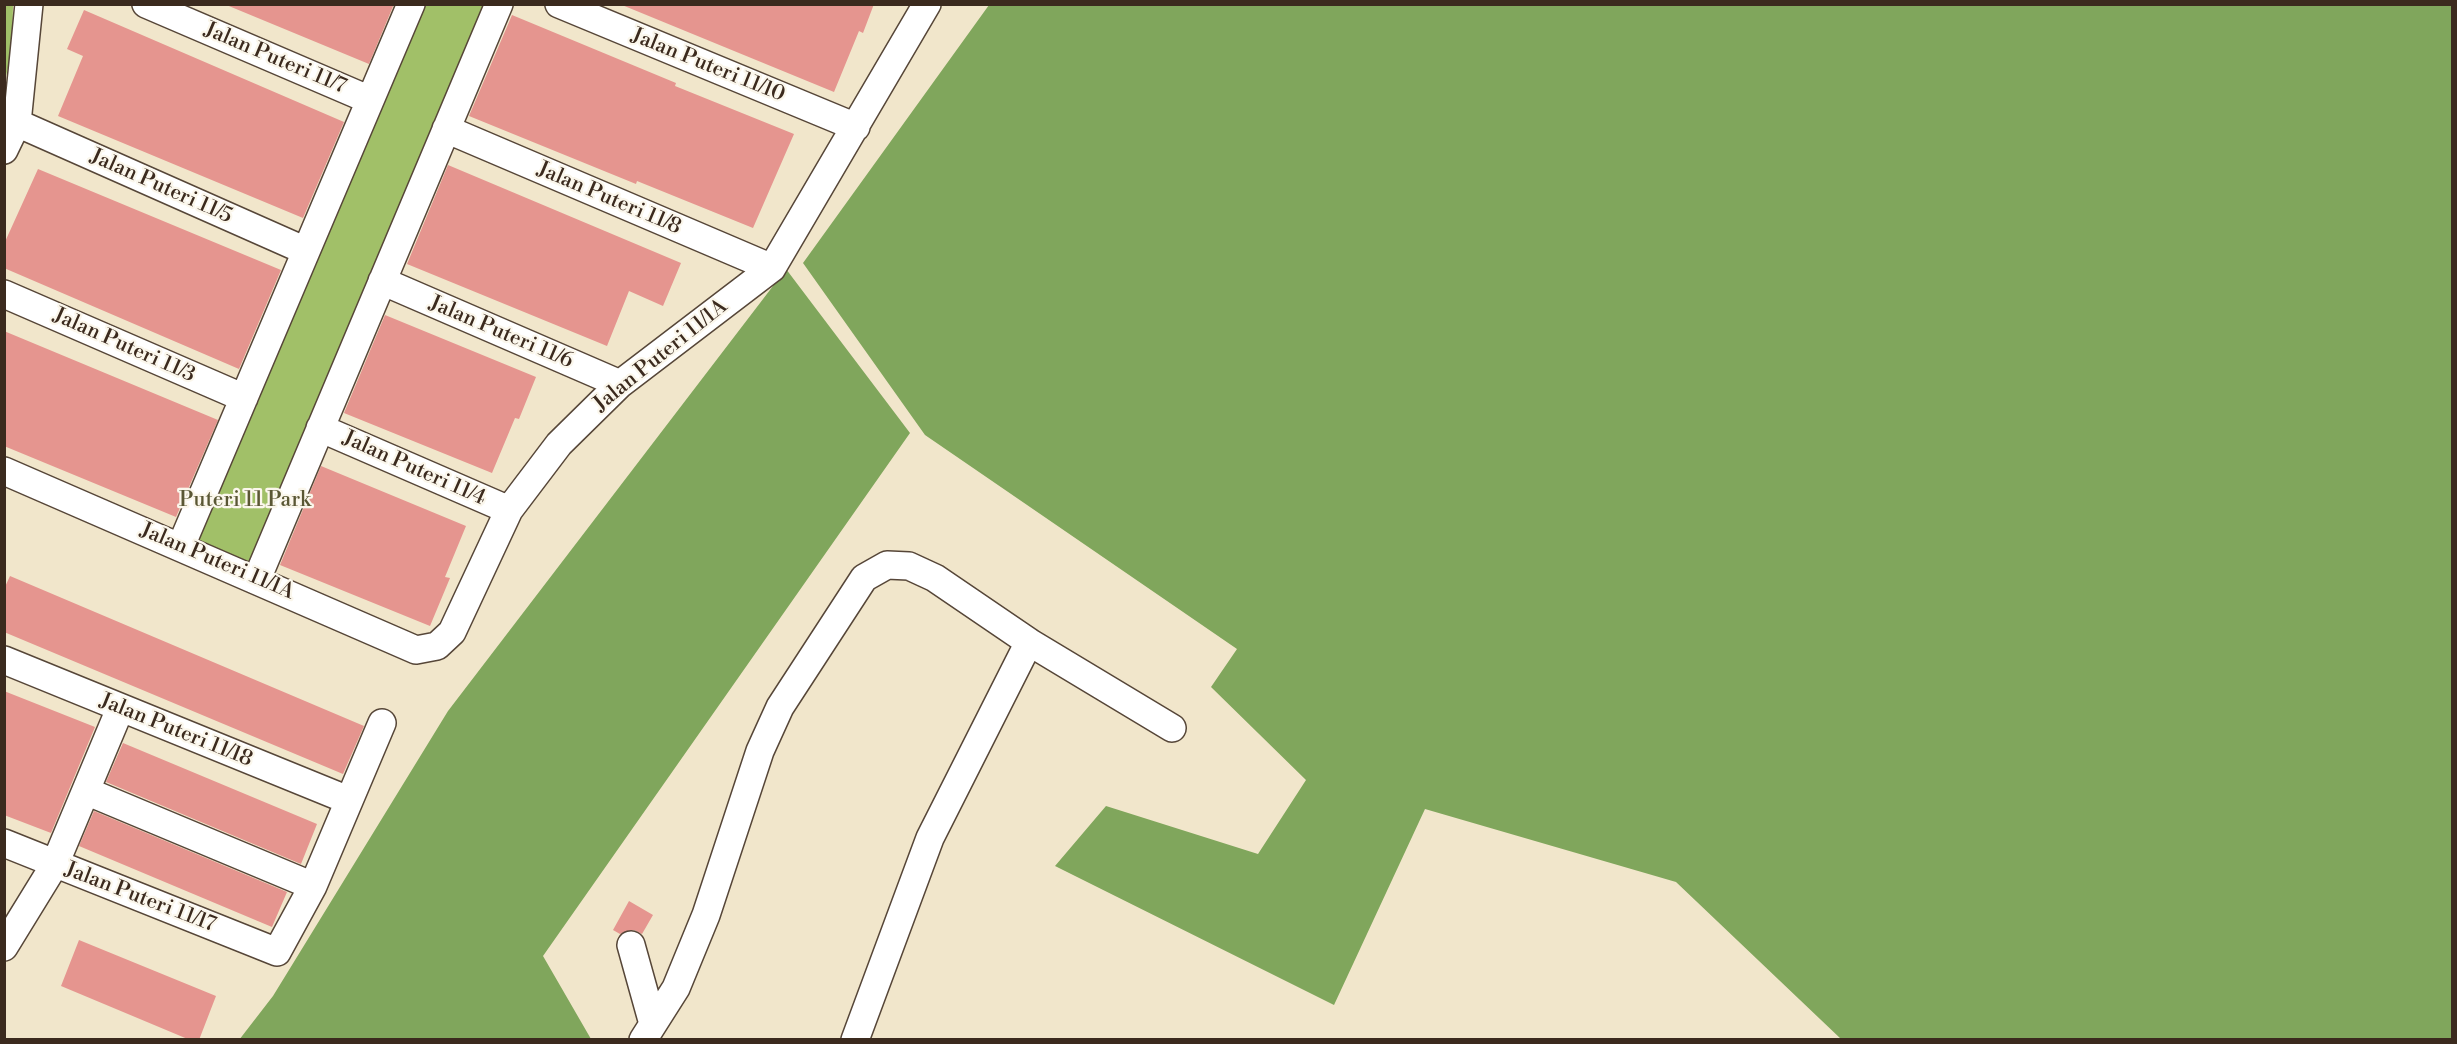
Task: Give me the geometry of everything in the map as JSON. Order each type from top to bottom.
[{"type":"street","points":[[4,150],[16,123],[29,4]]},
{"type":"street","name":"Jalan Puteri 11/7","points":[[146,4],[370,100]]},
{"type":"street","points":[[181,546],[411,4]]},
{"type":"street","points":[[257,579],[499,4]]},
{"type":"street","name":"Jalan Puteri 11/10","points":[[560,4],[856,127]]},
{"type":"street","name":"Jalan Puteri 11/1A","points":[[4,471],[416,650],[437,646],[452,632],[508,510],[559,444],[621,384],[772,268],[927,4]]},
{"type":"street","name":"Jalan Puteri 11/5","points":[[16,123],[306,251]]},
{"type":"street","name":"Jalan Puteri 11/8","points":[[446,129],[772,268]]},
{"type":"street","name":"Jalan Puteri 11/6","points":[[382,281],[621,384]]},
{"type":"street","name":"Jalan Puteri 11/3","points":[[4,294],[244,398]]},
{"type":"street","name":"Jalan Puteri 11/4","points":[[320,428],[508,510]]},
{"type":"street","points":[[648,1032],[676,988],[706,915],[760,751],[780,707],[864,578],[887,565],[909,566],[935,578],[1029,642],[1172,728]]},
{"type":"street","points":[[855,1040],[930,838],[1029,642]]},
{"type":"street","name":"Jalan Puteri 11/18","points":[[4,660],[348,800]]},
{"type":"street","points":[[4,947],[55,864],[120,709]]},
{"type":"street","points":[[86,791],[313,886],[382,723]]},
{"type":"street","name":"Jalan Puteri 11/17","points":[[4,843],[277,952],[313,886]]},
{"type":"street","points":[[631,945],[648,1032]]},
{"type":"green space","points":[[5,5],[13,5],[12,51],[5,80]]},
{"type":"green space","name":"Puteri 11 Park","points":[[411,5],[499,5],[257,579],[181,546]]},
{"type":"green space","points":[[989,5],[2452,5],[2452,1039],[1841,1039],[1676,882],[1425,809],[1334,1005],[1055,866],[1106,806],[1258,854],[1306,780],[1211,687],[1237,649],[925,435],[803,263]]},
{"type":"green space","points":[[786,269],[910,433],[543,956],[591,1039],[239,1040],[273,996],[448,711]]},
{"type":"building","points":[[224,4],[394,4],[369,64]]},
{"type":"building","points":[[874,4],[863,33],[859,31],[834,92],[622,5]]},
{"type":"building","points":[[84,10],[344,122],[303,218],[58,116],[83,56],[67,49]]},
{"type":"building","points":[[512,15],[676,83],[675,86],[794,134],[753,228],[637,181],[636,184],[469,116]]},
{"type":"building","points":[[448,165],[681,263],[663,306],[629,291],[607,346],[407,264]]},
{"type":"building","points":[[38,169],[281,270],[239,369],[4,268],[4,244]]},
{"type":"building","points":[[385,315],[536,377],[519,419],[515,418],[492,473],[344,413]]},
{"type":"building","points":[[4,331],[218,420],[176,517],[4,446]]},
{"type":"building","points":[[321,466],[466,526],[445,577],[450,578],[430,626],[280,565]]},
{"type":"building","points":[[10,576],[364,726],[343,774],[4,632],[4,589]]},
{"type":"building","points":[[4,691],[95,727],[51,833],[4,815]]},
{"type":"building","points":[[123,743],[317,824],[301,864],[106,782]]},
{"type":"building","points":[[94,811],[287,892],[272,927],[79,846]]},
{"type":"building","points":[[629,901],[653,915],[642,934],[634,930],[620,934],[613,930]]},
{"type":"building","points":[[79,940],[216,996],[199,1040],[190,1040],[61,986]]}]
